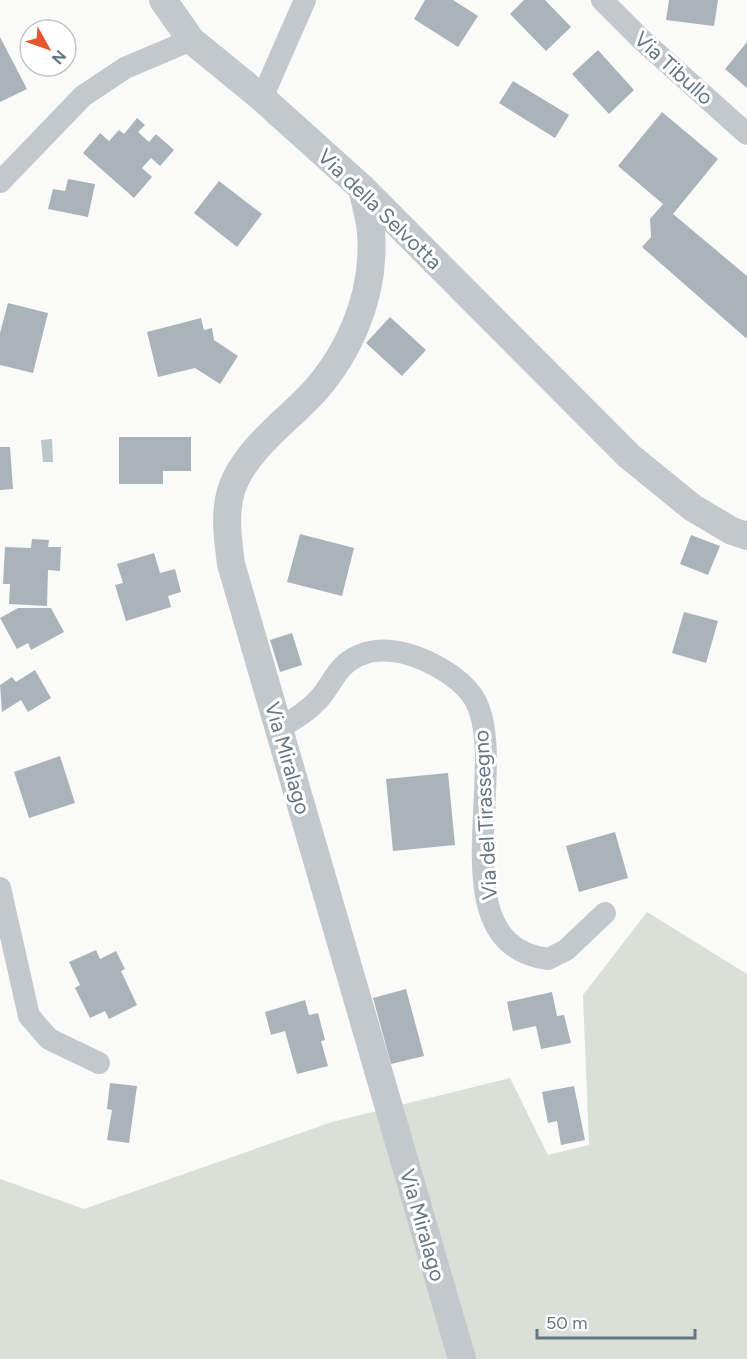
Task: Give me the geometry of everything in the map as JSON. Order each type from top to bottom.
[{"type":"street","name":"Via della Selvotta","points":[[163,0],[191,40],[262,98],[362,188],[629,456],[693,508],[732,531],[747,536]]},
{"type":"street","points":[[262,98],[305,0]]},
{"type":"street","name":"Via Tibullo","points":[[602,0],[642,40],[747,134]]},
{"type":"street","points":[[0,182],[83,96],[125,68],[191,40]]},
{"type":"street","name":"Via Miralago","points":[[362,188],[372,234],[368,284],[350,339],[319,386],[245,464],[231,490],[228,529],[231,564],[462,1359]]},
{"type":"street","name":"Via del Tirassegno","points":[[279,728],[307,710],[320,697],[340,668],[360,654],[394,651],[429,662],[466,688],[476,701],[480,714],[484,756],[485,890],[491,916],[499,932],[515,947],[548,959],[566,950],[605,913]]},
{"type":"street","points":[[0,888],[29,1016],[49,1040],[99,1063]]},
{"type":"shaded area","points":[[52,439],[53,462],[43,462],[41,440]]},
{"type":"shaded area","points":[[647,912],[747,974],[747,1359],[0,1359],[0,1179],[84,1209],[332,1122],[510,1078],[548,1155],[589,1145],[583,995]]},
{"type":"building","points":[[425,0],[453,0],[478,16],[458,47],[414,19]]},
{"type":"building","points":[[524,0],[545,0],[571,27],[546,51],[510,14]]},
{"type":"building","points":[[669,0],[718,0],[714,26],[666,20]]},
{"type":"building","points":[[0,37],[18,72],[18,78],[21,78],[27,89],[0,102]]},
{"type":"building","points":[[747,42],[747,88],[725,69]]},
{"type":"building","points":[[598,50],[634,90],[609,114],[572,74]]},
{"type":"building","points":[[513,81],[569,115],[555,138],[499,103]]},
{"type":"building","points":[[662,112],[718,159],[673,214],[747,276],[747,339],[642,247],[651,237],[650,219],[663,204],[618,166]]},
{"type":"building","points":[[137,118],[145,125],[138,132],[149,142],[156,134],[174,150],[160,166],[151,158],[142,168],[152,177],[134,198],[83,153],[100,133],[109,141],[119,130],[124,134]]},
{"type":"building","points":[[68,179],[95,184],[88,217],[48,209],[53,189],[65,191]]},
{"type":"building","points":[[219,181],[262,214],[237,247],[194,213]]},
{"type":"building","points":[[8,303],[48,313],[33,373],[0,365],[0,333]]},
{"type":"building","points":[[390,317],[426,350],[402,376],[366,343]]},
{"type":"building","points":[[201,318],[204,330],[212,328],[214,340],[238,356],[220,384],[195,368],[158,377],[147,332]]},
{"type":"building","points":[[119,437],[191,437],[191,471],[163,471],[163,484],[119,484]]},
{"type":"building","points":[[0,447],[10,447],[13,489],[0,490]]},
{"type":"building","points":[[300,534],[354,548],[342,596],[287,582]]},
{"type":"building","points":[[691,535],[720,546],[708,575],[680,564]]},
{"type":"building","points":[[32,539],[49,540],[48,547],[61,547],[60,571],[48,570],[47,606],[9,604],[10,584],[3,584],[5,547],[31,548]]},
{"type":"building","points":[[154,553],[160,573],[175,569],[181,592],[168,596],[171,607],[126,621],[115,585],[123,583],[117,564]]},
{"type":"building","points":[[18,608],[51,608],[64,632],[31,650],[28,643],[17,649],[0,618]]},
{"type":"building","points":[[684,612],[718,621],[706,663],[672,653]]},
{"type":"building","points":[[292,633],[302,665],[280,672],[270,640]]},
{"type":"building","points":[[35,670],[51,698],[28,712],[21,700],[2,712],[0,685],[12,677],[16,682]]},
{"type":"building","points":[[60,756],[75,803],[29,818],[14,772]]},
{"type":"building","points":[[448,773],[455,845],[393,851],[386,779]]},
{"type":"building","points":[[615,832],[628,878],[579,892],[566,846]]},
{"type":"building","points":[[96,950],[100,959],[116,951],[125,969],[121,971],[137,1005],[109,1019],[105,1011],[90,1018],[75,988],[80,985],[69,962]]},
{"type":"building","points":[[406,989],[424,1056],[391,1064],[373,998]]},
{"type":"building","points":[[552,992],[557,1016],[564,1015],[571,1043],[541,1049],[536,1026],[513,1031],[507,1002]]},
{"type":"building","points":[[305,1000],[309,1015],[318,1013],[325,1040],[321,1041],[328,1066],[297,1074],[285,1031],[271,1035],[265,1012]]},
{"type":"building","points":[[110,1083],[137,1086],[129,1143],[107,1140],[112,1110],[107,1109]]},
{"type":"building","points":[[574,1086],[585,1140],[561,1145],[557,1121],[548,1123],[542,1092]]}]
